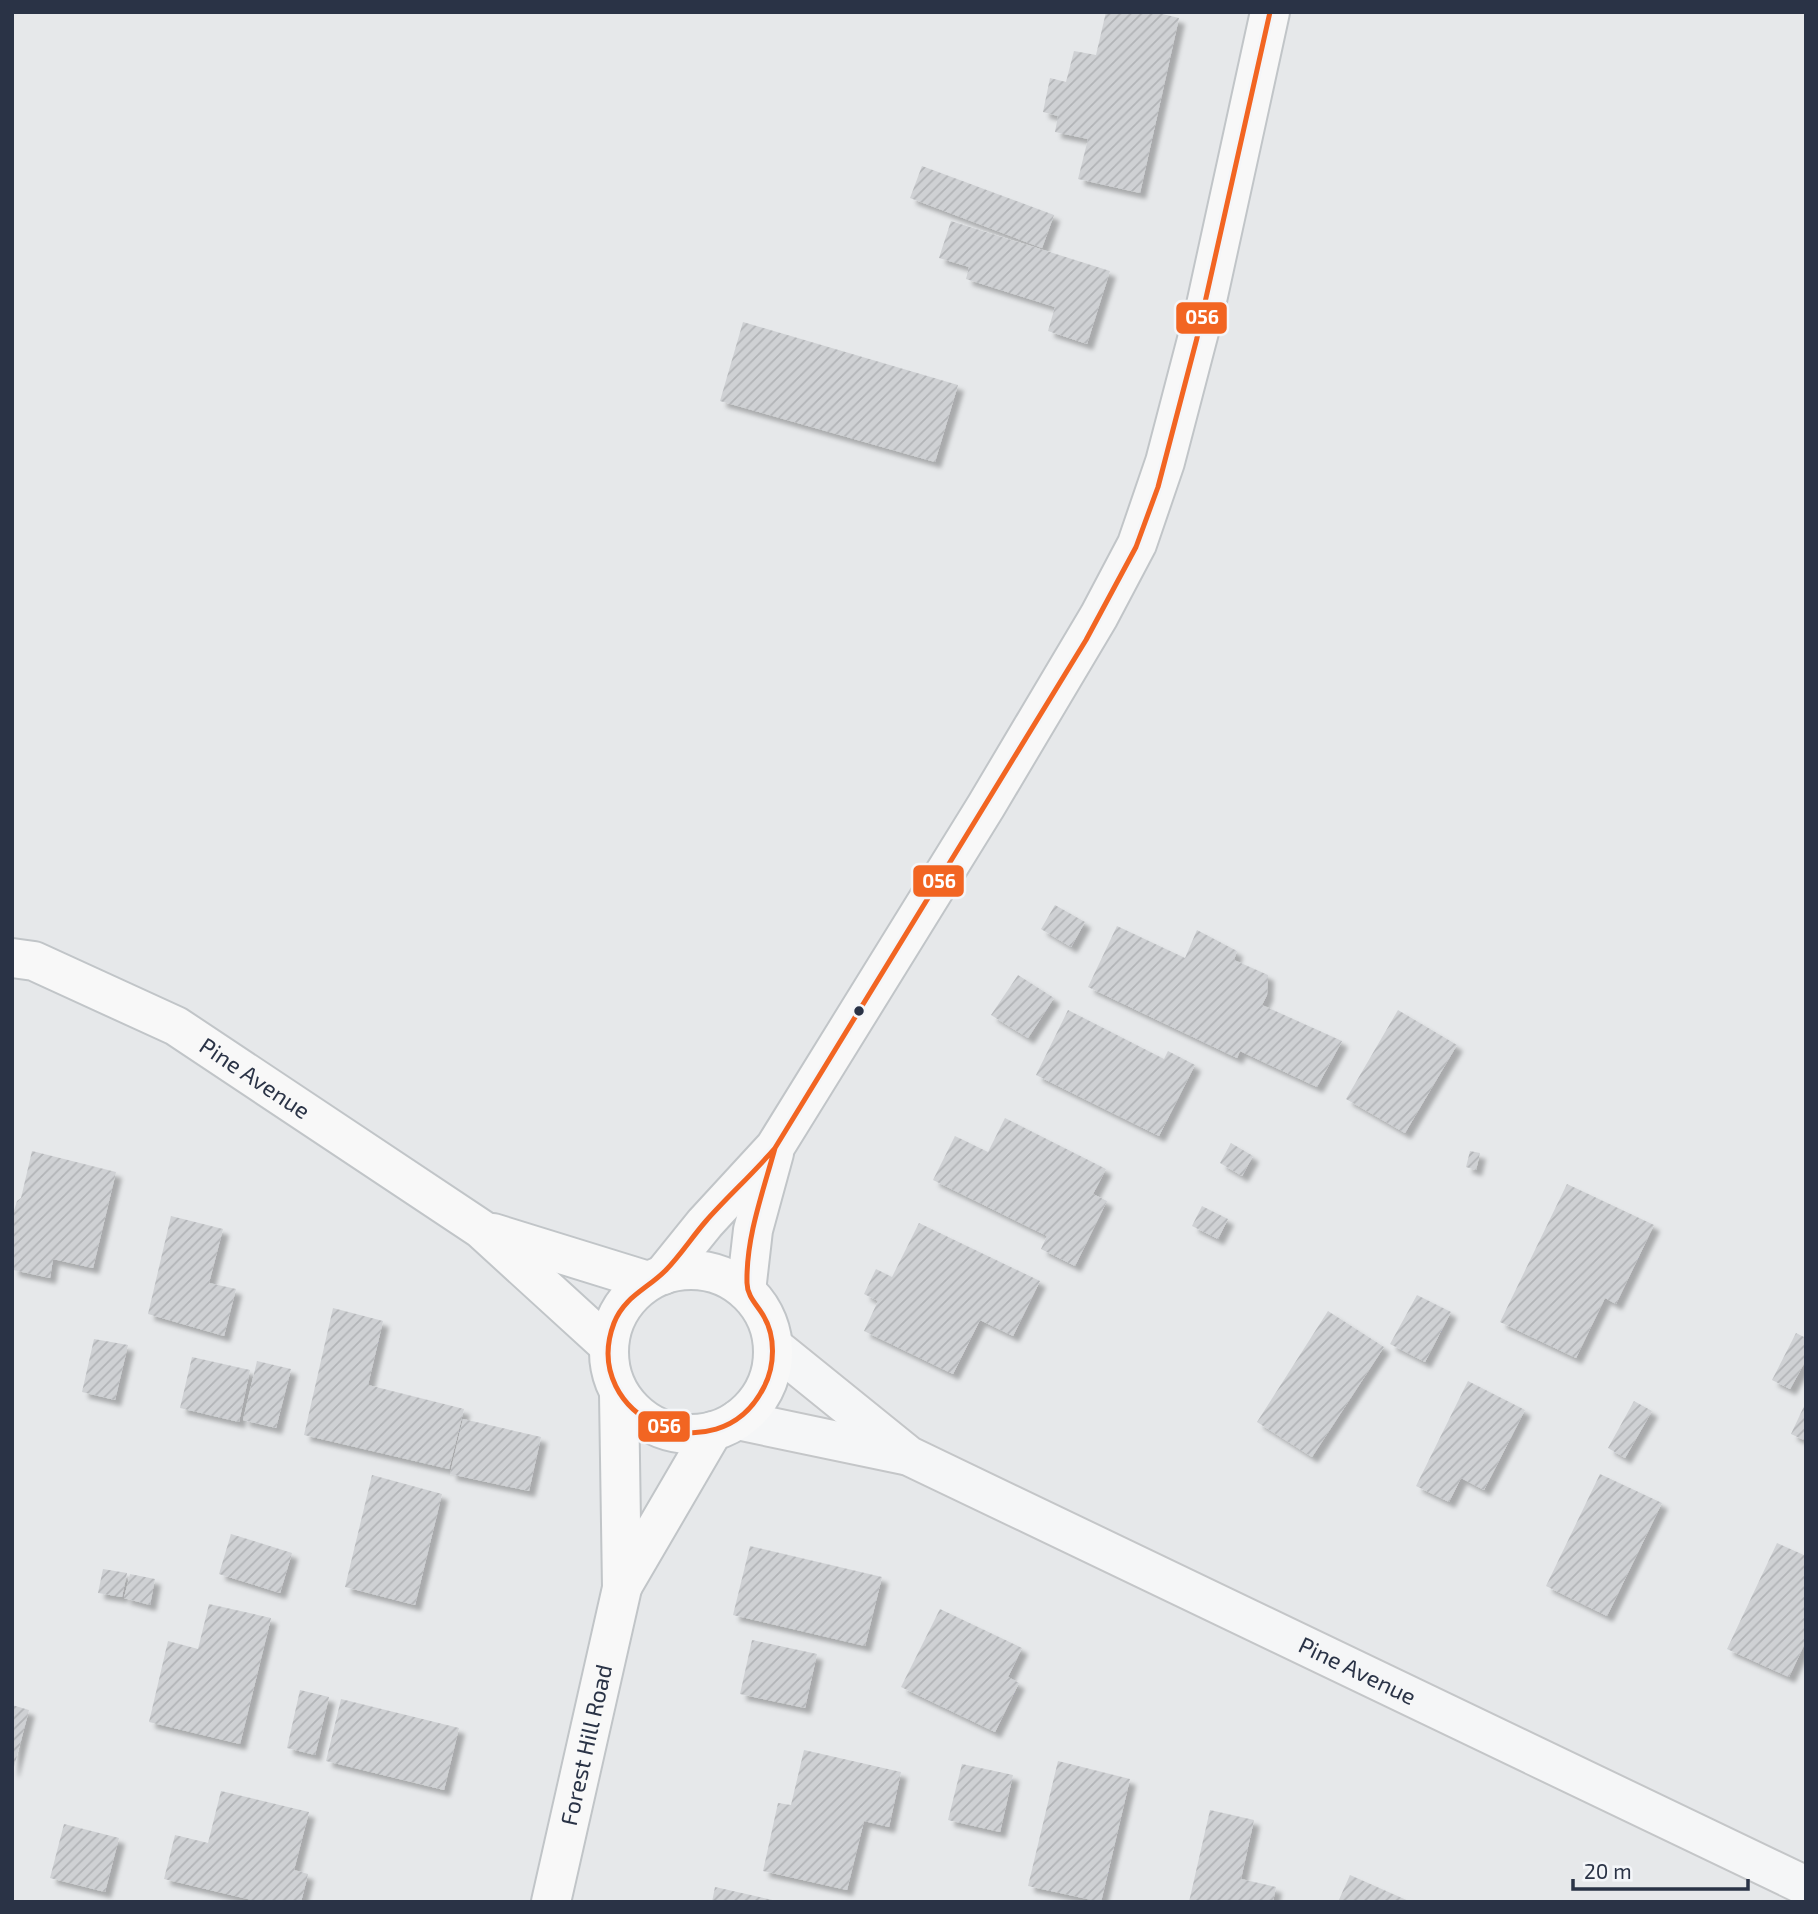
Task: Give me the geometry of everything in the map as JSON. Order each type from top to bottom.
[{"type":"main road","points":[[655,1278],[685,1270],[707,1271],[728,1279],[746,1291],[769,1325],[773,1346],[772,1367],[765,1388],[725,1426],[686,1434],[660,1429],[637,1414],[619,1394],[610,1370],[608,1345],[615,1320],[628,1298],[655,1278],[775,1147],[986,806],[1099,616],[1137,544],[1165,462],[1206,305],[1270,12]]},
{"type":"main road","name":"Pine Avenue","points":[[12,958],[34,961],[176,1026],[481,1229],[608,1345]]},
{"type":"main road","points":[[746,1291],[753,1230],[775,1147]]},
{"type":"main road","name":"Pine Avenue","points":[[481,1229],[655,1278]]},
{"type":"main road","name":"Forest Hill Road","points":[[551,1902],[622,1588],[619,1394]]},
{"type":"main road","name":"Forest Hill Road","points":[[622,1588],[725,1426]]},
{"type":"street","name":"Pine Avenue","points":[[773,1346],[909,1456],[1806,1886]]},
{"type":"street","name":"Pine Avenue","points":[[725,1426],[909,1456]]},
{"type":"building","points":[[1106,12],[1154,12],[1179,18],[1140,193],[1078,179],[1088,139],[1055,132],[1058,116],[1043,112],[1050,78],[1066,82],[1074,51],[1096,55]]},
{"type":"building","points":[[922,166],[1054,215],[1042,248],[910,198]]},
{"type":"building","points":[[951,221],[1110,271],[1087,344],[1048,331],[1055,307],[966,279],[969,267],[939,258]]},
{"type":"building","points":[[743,322],[958,385],[935,462],[720,401]]},
{"type":"building","points":[[1055,905],[1085,922],[1071,947],[1041,929]]},
{"type":"building","points":[[1117,926],[1185,958],[1197,930],[1237,951],[1234,960],[1268,975],[1267,995],[1262,1005],[1342,1041],[1317,1087],[1240,1051],[1237,1058],[1088,987]]},
{"type":"building","points":[[1018,975],[1054,998],[1028,1038],[991,1015]]},
{"type":"building","points":[[1068,1010],[1164,1059],[1168,1051],[1195,1065],[1159,1136],[1036,1075]]},
{"type":"building","points":[[1398,1010],[1457,1045],[1405,1133],[1346,1099]]},
{"type":"building","points":[[1005,1118],[1106,1169],[1093,1194],[1107,1201],[1075,1266],[1041,1249],[1047,1236],[933,1180],[955,1136],[988,1152]]},
{"type":"building","points":[[1231,1143],[1253,1156],[1242,1176],[1220,1163]]},
{"type":"building","points":[[32,1151],[116,1172],[93,1268],[53,1259],[50,1278],[13,1270],[12,1217],[17,1201],[21,1198]]},
{"type":"building","points":[[1470,1151],[1480,1153],[1476,1170],[1466,1167]]},
{"type":"building","points":[[1567,1184],[1654,1225],[1616,1304],[1605,1298],[1576,1358],[1500,1322]]},
{"type":"building","points":[[1202,1206],[1228,1219],[1218,1239],[1192,1226]]},
{"type":"building","points":[[171,1216],[223,1229],[209,1283],[236,1289],[224,1336],[148,1314]]},
{"type":"building","points":[[919,1223],[1040,1281],[1013,1336],[980,1320],[953,1374],[864,1331],[878,1301],[864,1294],[876,1269],[892,1277]]},
{"type":"building","points":[[1417,1295],[1451,1312],[1425,1362],[1390,1344]]},
{"type":"building","points":[[333,1308],[383,1321],[368,1385],[464,1409],[449,1469],[304,1435]]},
{"type":"building","points":[[1328,1311],[1384,1347],[1312,1457],[1257,1422]]},
{"type":"building","points":[[1796,1333],[1806,1338],[1806,1360],[1790,1389],[1772,1380]]},
{"type":"building","points":[[94,1339],[128,1345],[115,1400],[82,1392]]},
{"type":"building","points":[[192,1357],[250,1370],[239,1422],[180,1408]]},
{"type":"building","points":[[257,1361],[291,1369],[276,1428],[243,1420]]},
{"type":"building","points":[[1468,1381],[1525,1410],[1484,1490],[1461,1478],[1449,1502],[1416,1486]]},
{"type":"building","points":[[1634,1401],[1652,1411],[1625,1458],[1608,1448]]},
{"type":"building","points":[[1806,1402],[1806,1441],[1791,1434]]},
{"type":"building","points":[[463,1419],[541,1437],[529,1491],[450,1474]]},
{"type":"building","points":[[1600,1474],[1662,1503],[1607,1616],[1546,1586]]},
{"type":"building","points":[[372,1475],[442,1494],[415,1605],[345,1587]]},
{"type":"building","points":[[231,1534],[292,1553],[280,1593],[219,1574]]},
{"type":"building","points":[[1777,1543],[1806,1556],[1806,1641],[1789,1677],[1727,1649]]},
{"type":"building","points":[[750,1546],[882,1577],[865,1646],[733,1615]]},
{"type":"building","points":[[103,1569],[127,1573],[122,1597],[98,1593]]},
{"type":"building","points":[[130,1574],[155,1579],[150,1605],[124,1598]]},
{"type":"building","points":[[209,1604],[271,1618],[240,1744],[149,1722],[168,1641],[198,1649]]},
{"type":"building","points":[[940,1609],[1022,1648],[1008,1677],[1019,1683],[995,1732],[901,1687]]},
{"type":"building","points":[[752,1640],[817,1654],[805,1708],[740,1694]]},
{"type":"building","points":[[300,1690],[329,1697],[315,1755],[287,1748]]},
{"type":"building","points":[[341,1699],[459,1728],[444,1790],[326,1761]]},
{"type":"building","points":[[12,1705],[29,1710],[13,1771],[12,1771]]},
{"type":"building","points":[[804,1750],[901,1772],[889,1827],[864,1821],[847,1890],[763,1871],[778,1803],[791,1805]]},
{"type":"building","points":[[1058,1761],[1130,1779],[1101,1902],[1028,1886]]},
{"type":"building","points":[[962,1764],[1013,1775],[1000,1832],[948,1820]]},
{"type":"building","points":[[221,1791],[309,1812],[294,1870],[308,1874],[301,1902],[260,1902],[164,1879],[175,1835],[208,1843]]},
{"type":"building","points":[[1210,1810],[1254,1820],[1241,1879],[1276,1887],[1273,1902],[1189,1902]]},
{"type":"building","points":[[64,1824],[119,1838],[105,1892],[50,1878]]},
{"type":"building","points":[[1350,1875],[1411,1902],[1338,1902]]},
{"type":"building","points":[[715,1887],[777,1901],[777,1902],[712,1902]]},
{"type":"transit line","name":"056","points":[[775,1148],[1086,640],[1136,547],[1158,487],[1197,338],[1270,12]]},
{"type":"transit line","name":"056","points":[[775,1148],[756,1215],[747,1266],[749,1292],[767,1323],[772,1341],[768,1379],[743,1415],[716,1429],[687,1432],[658,1425],[634,1409],[616,1386],[608,1357],[614,1323],[624,1306],[665,1271],[706,1221],[775,1148]]}]
